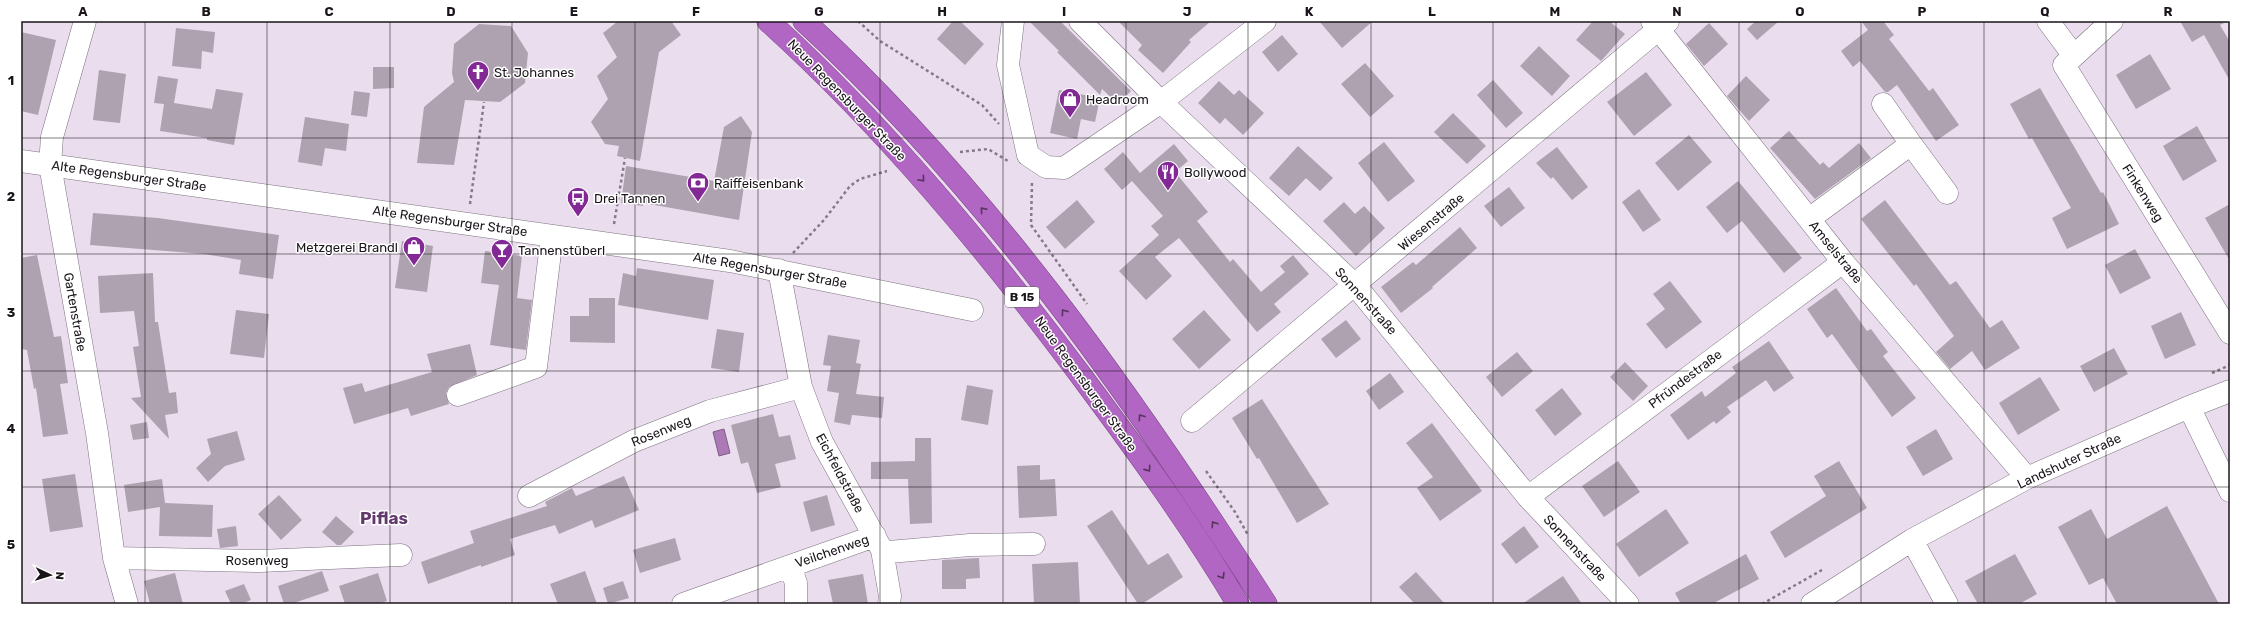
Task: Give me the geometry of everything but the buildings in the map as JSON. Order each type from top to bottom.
[{"type":"highway","name":"Neue Regensburger Straße","points":[[768,21],[873,123],[1022,297],[1122,431],[1220,573],[1238,604]]},
{"type":"highway","name":"Neue Regensburger Straße","points":[[804,21],[835,49],[926,145],[987,214],[1048,290],[1147,425],[1266,604]]},
{"type":"street","name":"Gartenstraße","points":[[85,21],[52,137],[50,165],[97,433],[114,558],[127,604]]},
{"type":"street","points":[[1013,21],[1008,64],[1021,159],[1046,166],[1064,168],[1161,102],[1265,21]]},
{"type":"street","name":"Sonnenstraße","points":[[1080,21],[1161,102],[1356,286],[1528,497],[1628,604]]},
{"type":"street","points":[[2048,21],[2074,56]]},
{"type":"street","name":"Finkenweg","points":[[2112,21],[2064,65],[2230,333]]},
{"type":"street","name":"Amselstraße","points":[[1659,23],[1843,262],[2027,478]]},
{"type":"street","name":"Wiesenstraße","points":[[1192,421],[1356,286],[1659,23]]},
{"type":"street","points":[[1883,104],[1947,193]]},
{"type":"street","points":[[1809,219],[1911,144]]},
{"type":"street","name":"Alte Regensburger Straße","points":[[21,161],[467,223],[779,270],[972,310]]},
{"type":"street","points":[[458,394],[536,367],[552,236]]},
{"type":"street","name":"Pfründestraße","points":[[1528,497],[1843,262]]},
{"type":"street","name":"Eichfeldstraße","points":[[779,270],[801,387],[822,442],[878,543],[890,596],[889,604]]},
{"type":"street","name":"Rosenweg","points":[[529,496],[641,439],[710,411],[801,387]]},
{"type":"street","name":"Landshuter Straße","points":[[1812,604],[1912,540],[2027,478],[2189,407],[2230,391]]},
{"type":"street","points":[[2189,407],[2230,491]]},
{"type":"street","points":[[1912,540],[1947,604]]},
{"type":"street","points":[[878,543],[890,552],[970,545],[1034,544]]},
{"type":"street","name":"Veilchenweg","points":[[682,604],[790,566],[878,543]]},
{"type":"street","name":"Rosenweg","points":[[114,558],[260,561],[401,555]]},
{"type":"street","name":"Veilchenweg","points":[[790,566],[796,583],[796,604]]},
{"type":"path","points":[[858,21],[880,41],[982,105],[1002,127]]},
{"type":"path","points":[[467,223],[484,102]]},
{"type":"path","points":[[960,152],[988,149],[1021,159]]},
{"type":"path","points":[[611,244],[624,158]]},
{"type":"path","points":[[779,270],[801,242],[824,220],[850,186],[873,174],[893,169]]},
{"type":"shaded area","points":[[724,429],[730,453],[719,456],[713,432]]},
{"type":"place","name":"St. Johannes","points":[[478,92]]},
{"type":"place","name":"Headroom","points":[[1070,118]]},
{"type":"place","name":"Bollywood","points":[[1168,192]]},
{"type":"place","name":"Raiffeisenbank","points":[[698,202]]},
{"type":"place","name":"Drei Tannen","points":[[578,218]]},
{"type":"place","name":"Metzgerei Brandl","points":[[414,266]]},
{"type":"place","name":"Tannenstüberl","points":[[502,270]]},
{"type":"district","name":"Piflas","points":[[384,518]]}]
